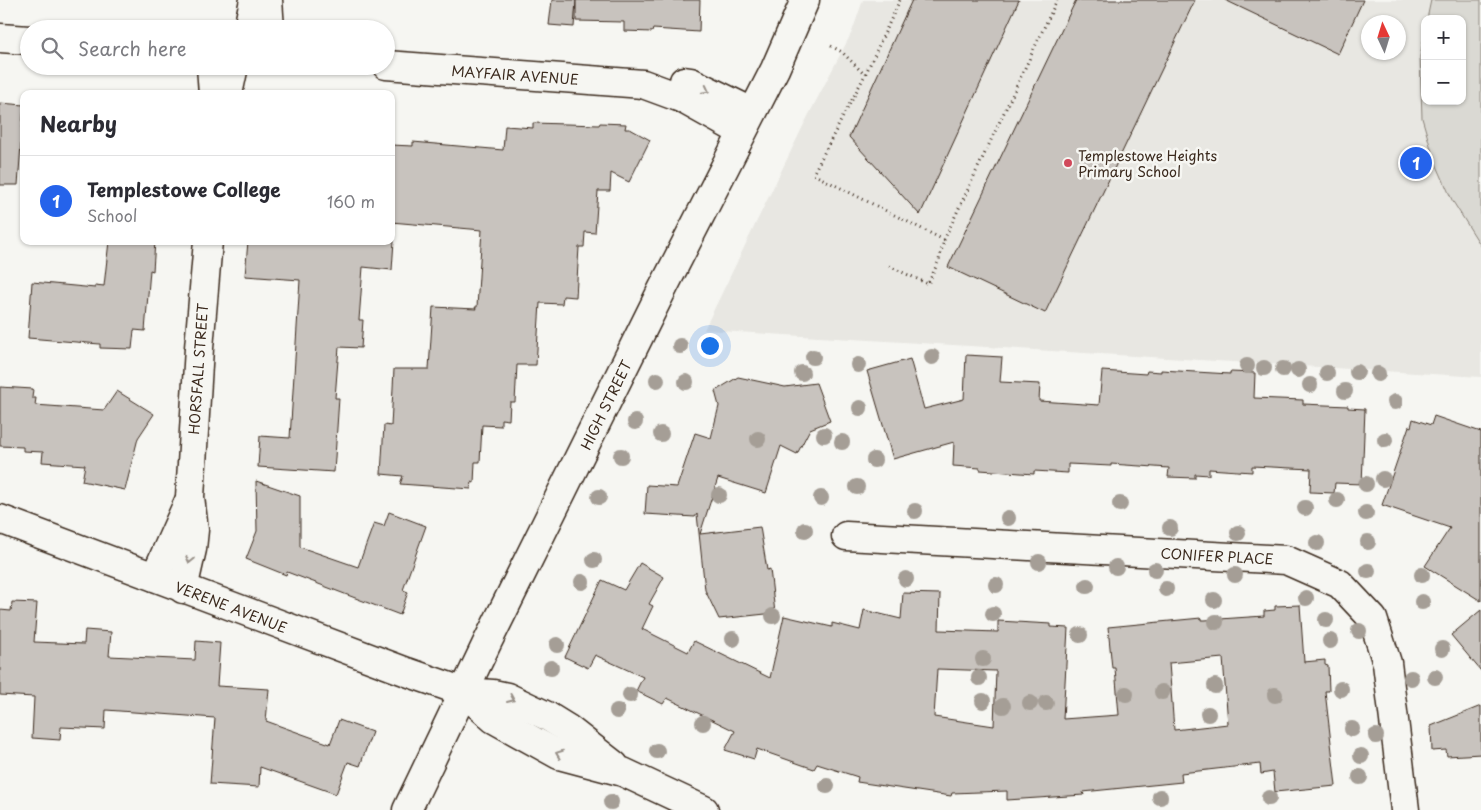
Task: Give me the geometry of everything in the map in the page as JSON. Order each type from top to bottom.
[{"type":"street","points":[[250,20],[254,0]]},
{"type":"street","points":[[268,0],[269,20]]},
{"type":"street","name":"HIGH STREET","points":[[407,810],[747,122],[775,69],[805,0]]},
{"type":"street","points":[[0,38],[20,39]]},
{"type":"street","name":"MAYFAIR AVENUE","points":[[395,66],[643,84],[747,122]]},
{"type":"street","points":[[212,75],[213,90]]},
{"type":"street","points":[[229,90],[232,75]]},
{"type":"street","name":"HORSFALL STREET","points":[[183,589],[192,550],[194,530],[190,497],[208,245]]},
{"type":"street","name":"HORSFALL STREET","points":[[155,577],[190,497]]},
{"type":"street","name":"VERENE AVENUE","points":[[0,519],[183,589],[464,692]]},
{"type":"street","name":"CONIFER PLACE","points":[[846,536],[1286,560],[1340,584],[1373,619],[1387,663],[1405,810]]},
{"type":"street","points":[[464,692],[494,719],[559,755],[623,772],[696,808]]},
{"type":"path","points":[[900,0],[865,76],[813,174],[944,240]]},
{"type":"path","points":[[889,266],[928,284],[939,260],[944,240],[1057,0]]},
{"type":"path","points":[[831,46],[842,52],[865,76]]},
{"type":"shaded area","name":"Templestowe Heights Primary School","points":[[863,0],[1481,0],[1481,377],[704,330],[805,122],[852,32]]},
{"type":"shaded area","points":[[1431,0],[1481,0],[1481,246],[1452,200],[1434,159],[1422,118],[1422,105],[1466,105],[1466,15],[1428,15]]},
{"type":"shaded area","points":[[1421,52],[1421,88],[1420,57]]},
{"type":"building","points":[[552,0],[576,0],[574,27],[549,25]]},
{"type":"building","points":[[576,0],[700,0],[699,32],[653,29],[652,32],[624,31],[624,22],[576,21]]},
{"type":"building","points":[[912,0],[1019,0],[920,215],[849,137]]},
{"type":"building","points":[[1076,0],[1195,0],[1045,313],[948,267]]},
{"type":"building","points":[[1225,0],[1363,0],[1338,54]]},
{"type":"building","points":[[0,103],[20,105],[18,185],[0,185]]},
{"type":"building","points":[[533,123],[626,124],[625,129],[630,129],[650,140],[629,182],[611,173],[610,191],[598,191],[595,233],[585,232],[584,247],[579,247],[576,297],[563,296],[562,304],[540,303],[536,365],[517,365],[515,402],[510,402],[509,420],[501,419],[501,426],[482,425],[480,462],[475,462],[474,483],[472,482],[471,489],[400,484],[403,476],[381,474],[384,425],[391,426],[394,369],[429,369],[433,307],[476,309],[482,230],[395,222],[395,145],[413,146],[413,142],[503,150],[505,126],[533,128]]},
{"type":"building","points":[[109,245],[155,245],[153,271],[150,270],[145,331],[134,330],[132,349],[100,348],[100,344],[28,338],[32,282],[95,288],[95,285],[104,286]]},
{"type":"building","points":[[248,245],[394,245],[392,270],[363,267],[359,320],[363,320],[361,348],[339,347],[335,398],[339,398],[334,472],[258,467],[260,436],[290,438],[300,280],[245,276]]},
{"type":"building","points":[[966,355],[1002,357],[1000,382],[1040,384],[1039,401],[1099,405],[1102,371],[1146,374],[1147,371],[1161,372],[1161,370],[1230,374],[1230,372],[1255,373],[1254,398],[1303,400],[1303,404],[1348,406],[1348,408],[1365,409],[1362,484],[1335,483],[1334,493],[1310,492],[1311,469],[1252,466],[1252,472],[1209,469],[1209,475],[1195,474],[1195,478],[1168,477],[1169,468],[1111,464],[1111,466],[1068,464],[1068,473],[1034,471],[1034,474],[980,470],[980,468],[953,466],[954,442],[893,459],[867,371],[910,359],[924,409],[964,399]]},
{"type":"building","points":[[738,377],[785,387],[816,383],[830,421],[810,429],[797,454],[781,446],[766,493],[718,478],[700,534],[760,527],[767,570],[770,569],[775,613],[719,619],[705,590],[697,514],[695,517],[645,514],[647,485],[677,487],[695,433],[711,438],[719,406],[715,391]]},
{"type":"building","points":[[0,387],[33,389],[32,398],[36,398],[35,405],[104,410],[117,391],[154,414],[138,438],[125,490],[82,481],[85,465],[42,462],[43,452],[23,451],[23,447],[0,446]]},
{"type":"building","points":[[1434,416],[1481,432],[1481,601],[1425,566],[1450,528],[1382,505],[1413,419],[1431,425]]},
{"type":"building","points":[[256,481],[300,496],[300,547],[358,567],[374,523],[384,526],[389,512],[426,526],[403,590],[408,592],[400,615],[287,572],[286,575],[246,559],[257,531]]},
{"type":"building","points":[[640,563],[664,577],[649,604],[653,606],[642,629],[688,652],[694,641],[770,678],[784,616],[832,627],[832,623],[860,630],[864,610],[901,619],[903,593],[940,594],[939,630],[998,632],[998,621],[1051,624],[1051,627],[1068,628],[1063,719],[1119,715],[1115,668],[1112,668],[1108,627],[1201,618],[1201,620],[1205,620],[1264,616],[1264,611],[1275,610],[1275,606],[1300,605],[1304,662],[1325,660],[1325,665],[1328,666],[1329,691],[1325,691],[1336,786],[1275,792],[1273,772],[1261,774],[1260,764],[1181,773],[1182,782],[1083,792],[1084,795],[1007,800],[1007,791],[952,793],[951,796],[857,782],[858,777],[817,764],[814,769],[757,749],[754,759],[725,750],[735,731],[667,698],[663,704],[636,691],[643,677],[595,655],[588,668],[565,657],[602,580],[624,590]],"holes":[[[1223,658],[1228,724],[1174,730],[1169,663]],[[937,669],[996,671],[994,726],[934,717]]]},
{"type":"building","points":[[12,602],[37,603],[34,642],[84,644],[85,630],[111,632],[109,656],[195,660],[196,641],[220,643],[217,686],[269,689],[266,721],[330,744],[339,720],[372,732],[360,766],[348,762],[336,794],[260,767],[259,787],[210,784],[215,718],[106,710],[105,729],[61,727],[60,740],[32,738],[34,697],[0,695],[0,610],[11,611]]},
{"type":"building","points":[[1481,610],[1481,671],[1451,635]]},
{"type":"building","points":[[1481,706],[1481,754],[1447,756],[1446,750],[1432,751],[1431,726]]},
{"type":"place","name":"Templestowe Heights Primary School","points":[[1068,163]]},
{"type":"place","name":"Templestowe College","points":[[1416,163]]}]
